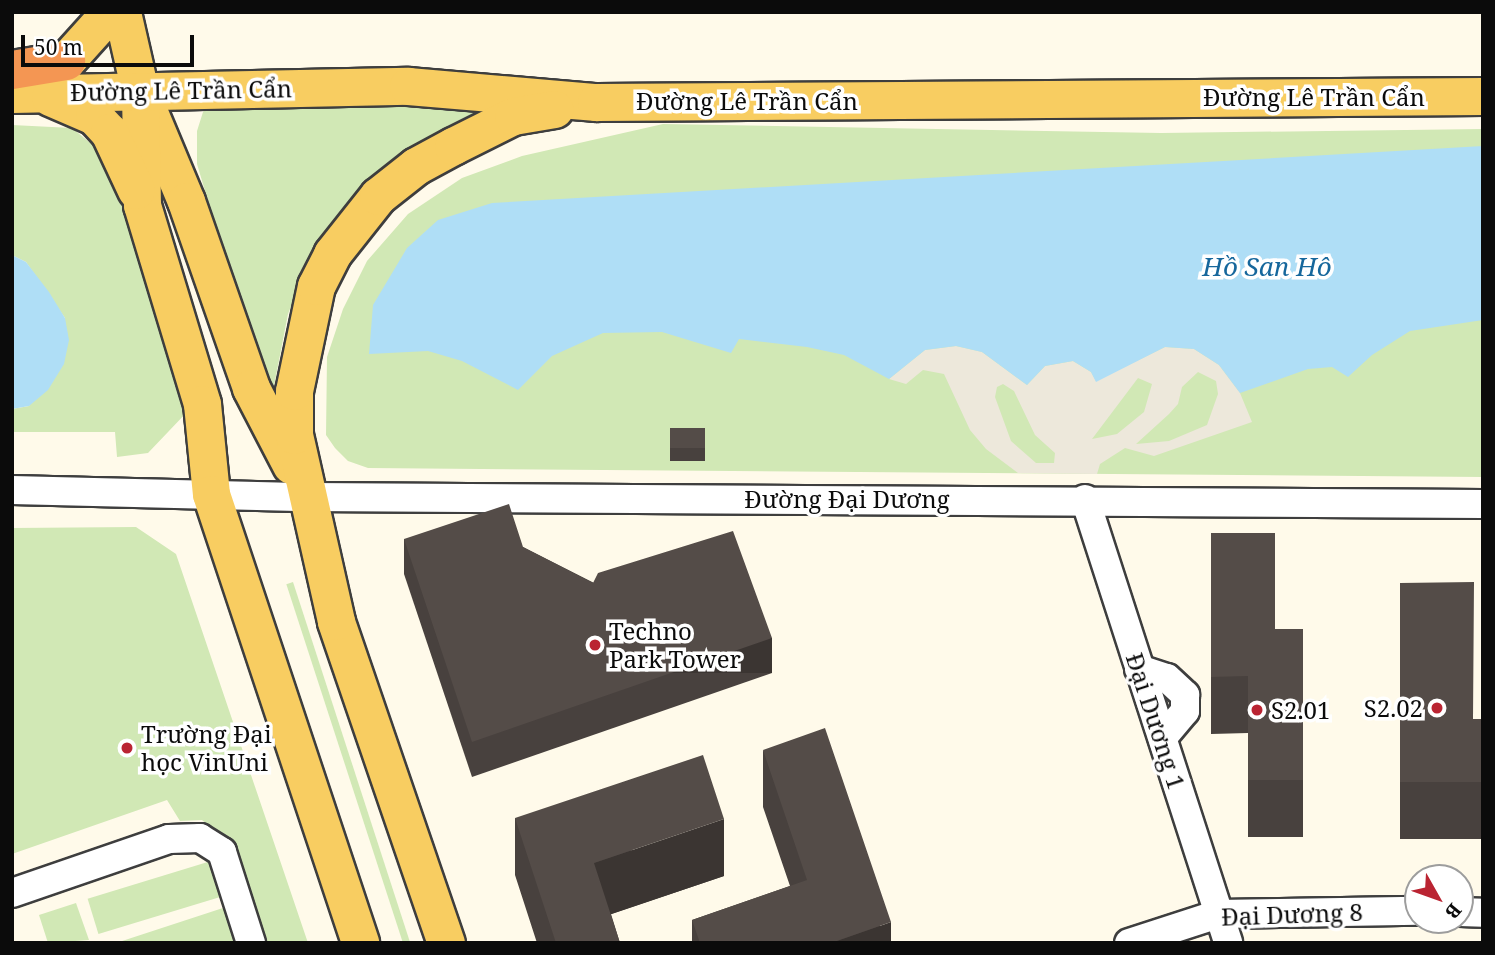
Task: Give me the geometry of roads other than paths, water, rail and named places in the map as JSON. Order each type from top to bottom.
[{"type":"highway","points":[[18,85],[66,61]]},
{"type":"main road","points":[[66,61],[110,12]]},
{"type":"main road","points":[[122,12],[140,90],[186,201],[251,388],[308,497]]},
{"type":"main road","points":[[18,85],[71,103],[94,116],[109,132],[142,205],[202,404],[211,494],[360,943]]},
{"type":"main road","name":"Đường Lê Trần Cẩn","points":[[18,85],[140,90],[408,86],[596,102],[1483,96]]},
{"type":"main road","points":[[140,90],[142,205]]},
{"type":"main road","points":[[446,943],[336,621],[294,424],[294,391],[305,321],[316,286],[356,222],[387,188],[453,146],[513,116],[596,102]]},
{"type":"street","name":"Đường Đại Dương","points":[[12,490],[308,497],[1084,499],[1483,504]]},
{"type":"street","name":"Đại Dương 1","points":[[1084,499],[1228,943]]},
{"type":"street","points":[[12,893],[169,839],[200,838],[222,852],[251,943]]},
{"type":"street","name":"Đại Dương 8","points":[[1129,943],[1218,914],[1404,911]]},
{"type":"water","name":"Hồ San Hô","points":[[1483,146],[1483,320],[1410,331],[1372,355],[1348,377],[1332,367],[1308,369],[1240,393],[1219,365],[1194,349],[1165,347],[1096,382],[1091,372],[1073,361],[1045,366],[1027,385],[982,352],[956,346],[925,350],[889,379],[844,355],[807,347],[739,339],[731,353],[662,332],[603,333],[552,356],[518,390],[462,361],[428,351],[369,354],[373,305],[407,248],[438,220],[492,203]]},
{"type":"water","points":[[12,255],[26,262],[49,292],[65,318],[69,340],[64,364],[48,390],[29,406],[12,409]]},
{"type":"place","name":"Techno Park Tower","points":[[595,645]]},
{"type":"place","name":"S2.02","points":[[1437,708]]},
{"type":"place","name":"S2.01","points":[[1257,710]]},
{"type":"place","name":"Trường Đại học VinUni","points":[[127,748]]}]
